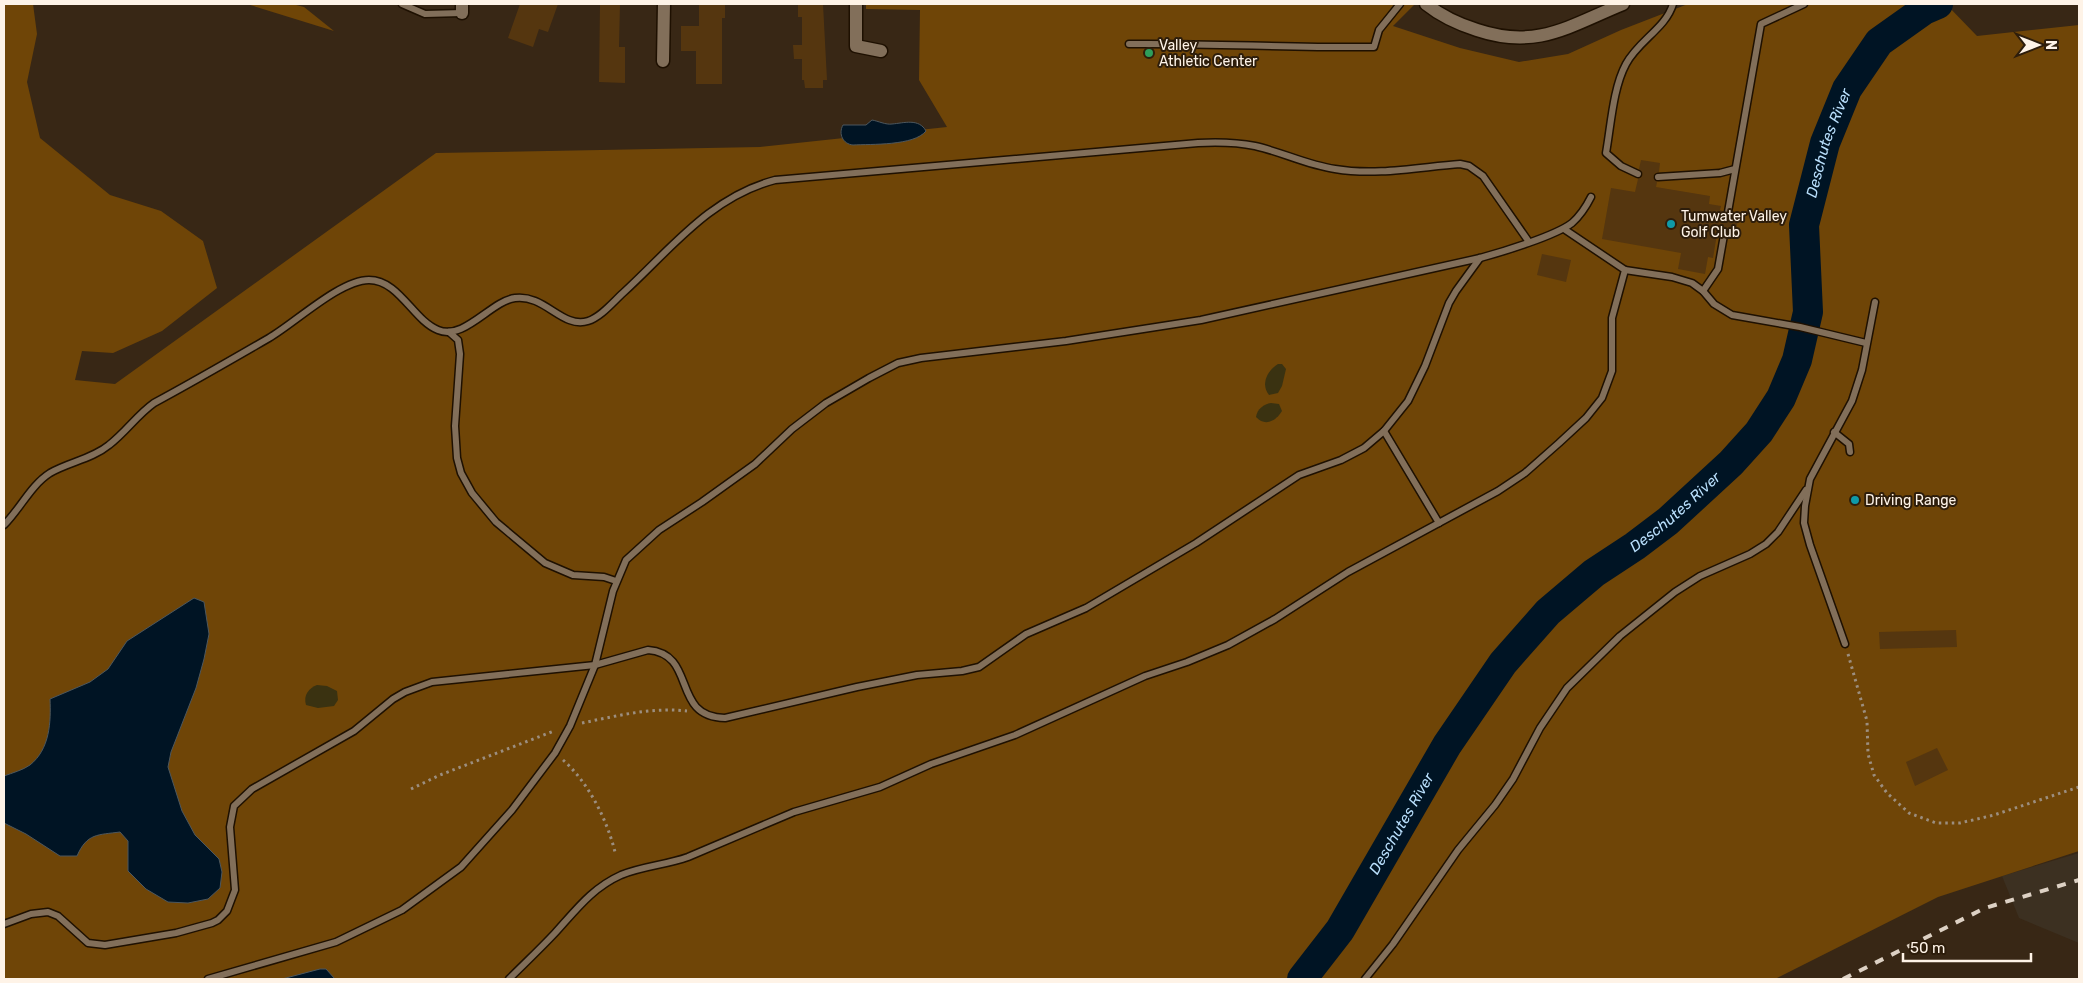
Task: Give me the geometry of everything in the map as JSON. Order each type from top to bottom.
[{"type":"street","points":[[663,61],[664,4]]},
{"type":"street","points":[[856,4],[856,46],[881,51]]},
{"type":"street","points":[[1426,4],[1437,13],[1458,24],[1487,34],[1535,38],[1562,30],[1623,4]]},
{"type":"lane","points":[[402,4],[426,14],[462,8]]},
{"type":"lane","points":[[1129,44],[1374,47],[1379,30],[1400,4]]},
{"type":"lane","points":[[1638,174],[1621,166],[1606,153],[1620,78],[1627,62],[1642,43],[1670,14],[1673,4]]},
{"type":"lane","points":[[1728,212],[1761,24],[1804,4]]},
{"type":"lane","points":[[4,525],[38,483],[49,474],[95,454],[108,445],[140,412],[271,337],[346,286],[370,280],[383,284],[398,294],[429,325],[438,330],[449,332],[466,326],[494,307],[516,297],[538,301],[570,320],[589,321],[598,316],[632,285],[701,218],[728,199],[760,184],[790,177],[1222,142],[1256,147],[1315,164],[1344,170],[1400,169],[1460,164],[1470,166],[1483,176],[1529,242]]},
{"type":"lane","points":[[1658,177],[1720,174],[1736,169]]},
{"type":"lane","points":[[208,979],[336,942],[402,910],[461,867],[512,810],[555,753],[570,726],[595,665],[616,581],[626,560],[659,530],[702,502],[754,464],[792,429],[826,403],[898,363],[921,358],[1066,341],[1201,320],[1480,258],[1564,229],[1583,212],[1591,198]]},
{"type":"lane","points":[[1564,229],[1625,270],[1672,277],[1692,283],[1704,291],[1714,304],[1732,315],[1866,343]]},
{"type":"lane","points":[[1704,291],[1718,269],[1724,235]]},
{"type":"lane","points":[[4,924],[31,914],[48,912],[58,916],[88,943],[106,945],[176,933],[212,923],[223,916],[235,890],[230,820],[234,806],[252,789],[291,765],[339,740],[405,692],[432,682],[595,665],[648,650],[658,652],[676,664],[689,696],[698,710],[710,717],[725,718],[917,675],[972,669],[988,661],[1026,634],[1100,600],[1196,543],[1299,475],[1353,454],[1373,442],[1384,432],[1408,400],[1425,366],[1449,303],[1480,258]]},
{"type":"lane","points":[[509,979],[555,933],[583,900],[599,886],[639,869],[688,857],[794,812],[880,787],[960,753],[1015,735],[1145,676],[1228,645],[1275,619],[1348,572],[1498,491],[1525,473],[1560,444],[1586,418],[1602,398],[1612,371],[1612,318],[1625,270]]},
{"type":"lane","points":[[1365,979],[1393,944],[1458,850],[1495,806],[1517,772],[1540,728],[1567,688],[1620,636],[1676,592],[1700,576],[1750,554],[1766,544],[1778,532],[1806,490],[1852,400],[1862,370],[1875,302]]},
{"type":"lane","points":[[449,332],[458,340],[460,354],[455,426],[457,458],[461,473],[472,493],[496,522],[545,562],[573,575],[604,577],[616,581]]},
{"type":"lane","points":[[1384,432],[1439,523]]},
{"type":"lane","points":[[1834,432],[1849,444],[1850,452]]},
{"type":"lane","points":[[1806,490],[1804,523],[1845,644]]},
{"type":"path","points":[[1845,644],[1852,663],[1867,721],[1868,754],[1874,775],[1887,793],[1910,813],[1936,823],[1960,823],[1994,815],[2079,787]]},
{"type":"path","points":[[555,753],[572,768],[588,791],[605,824],[615,852]]},
{"type":"shaded area","points":[[4,4],[33,4],[37,34],[27,82],[40,138],[110,195],[161,211],[203,241],[217,288],[162,331],[113,353],[82,351],[75,380],[115,384],[436,153],[760,147],[947,127],[919,80],[920,10],[866,9],[866,4],[1415,4],[1393,26],[1460,48],[1519,62],[1568,54],[1621,30],[1688,4],[1946,4],[1977,36],[2079,25],[2079,851],[1938,897],[1775,979],[4,979]]},
{"type":"shaded area","points":[[247,4],[292,4],[304,7],[334,31]]},
{"type":"shaded area","points":[[2079,853],[2079,943],[2019,918],[2002,876]]},
{"type":"sand","points":[[1278,364],[1282,364],[1286,369],[1282,386],[1278,393],[1269,395],[1265,386],[1266,378]]},
{"type":"sand","points":[[1271,403],[1279,404],[1282,411],[1277,418],[1270,422],[1259,420],[1256,417],[1259,409]]},
{"type":"sand","points":[[317,685],[327,686],[337,691],[338,700],[334,706],[318,708],[306,705],[305,698],[307,692]]},
{"type":"water","points":[[872,120],[890,124],[915,123],[919,124],[926,131],[920,136],[902,142],[853,145],[844,141],[841,135],[843,125],[866,125]]},
{"type":"water","points":[[194,598],[204,602],[209,634],[196,688],[171,752],[168,767],[182,811],[195,835],[219,859],[222,872],[220,888],[208,899],[188,903],[168,902],[146,889],[128,871],[128,841],[120,832],[94,836],[85,843],[77,856],[60,856],[26,834],[4,823],[4,776],[30,765],[42,751],[48,735],[50,699],[90,682],[108,669],[127,641]]},
{"type":"water","points":[[326,969],[335,979],[282,979]]},
{"type":"building","points":[[520,4],[558,4],[548,32],[539,29],[533,47],[508,38]]},
{"type":"building","points":[[600,4],[620,4],[619,47],[625,47],[625,83],[599,82]]},
{"type":"building","points":[[699,4],[725,4],[725,18],[722,18],[722,84],[696,84],[696,51],[681,51],[681,26],[699,26]]},
{"type":"building","points":[[798,4],[823,4],[827,80],[823,80],[823,88],[805,88],[804,80],[802,80],[802,59],[794,59],[793,45],[802,45],[802,17],[798,17]]},
{"type":"building","name":"Tumwater Valley Golf Club","points":[[1641,160],[1660,163],[1659,172],[1655,173],[1653,177],[1657,182],[1656,187],[1710,196],[1709,204],[1721,206],[1720,210],[1723,211],[1725,216],[1730,216],[1733,213],[1739,214],[1735,237],[1729,236],[1728,232],[1724,230],[1719,235],[1717,234],[1713,258],[1708,257],[1705,274],[1678,269],[1681,253],[1602,239],[1611,188],[1635,192],[1638,179],[1643,174],[1639,169]]},
{"type":"building","points":[[1542,254],[1571,260],[1566,282],[1537,275]]},
{"type":"building","points":[[1956,630],[1957,647],[1880,649],[1879,632]]},
{"type":"building","points":[[1937,748],[1948,770],[1915,786],[1906,762]]},
{"type":"waterway","name":"Deschutes River","points":[[1302,979],[1340,930],[1447,745],[1503,663],[1548,612],[1594,573],[1668,521],[1731,463],[1759,432],[1781,398],[1797,360],[1808,312],[1804,225],[1825,143],[1847,89],[1879,42],[1924,10],[1938,4]]},
{"type":"railway","points":[[1843,979],[1985,908],[2079,880]]},
{"type":"place","name":"Valley Athletic Center","points":[[1149,53]]},
{"type":"place","name":"Tumwater Valley Golf Club","points":[[1671,224]]},
{"type":"place","name":"Driving Range","points":[[1855,500]]}]
